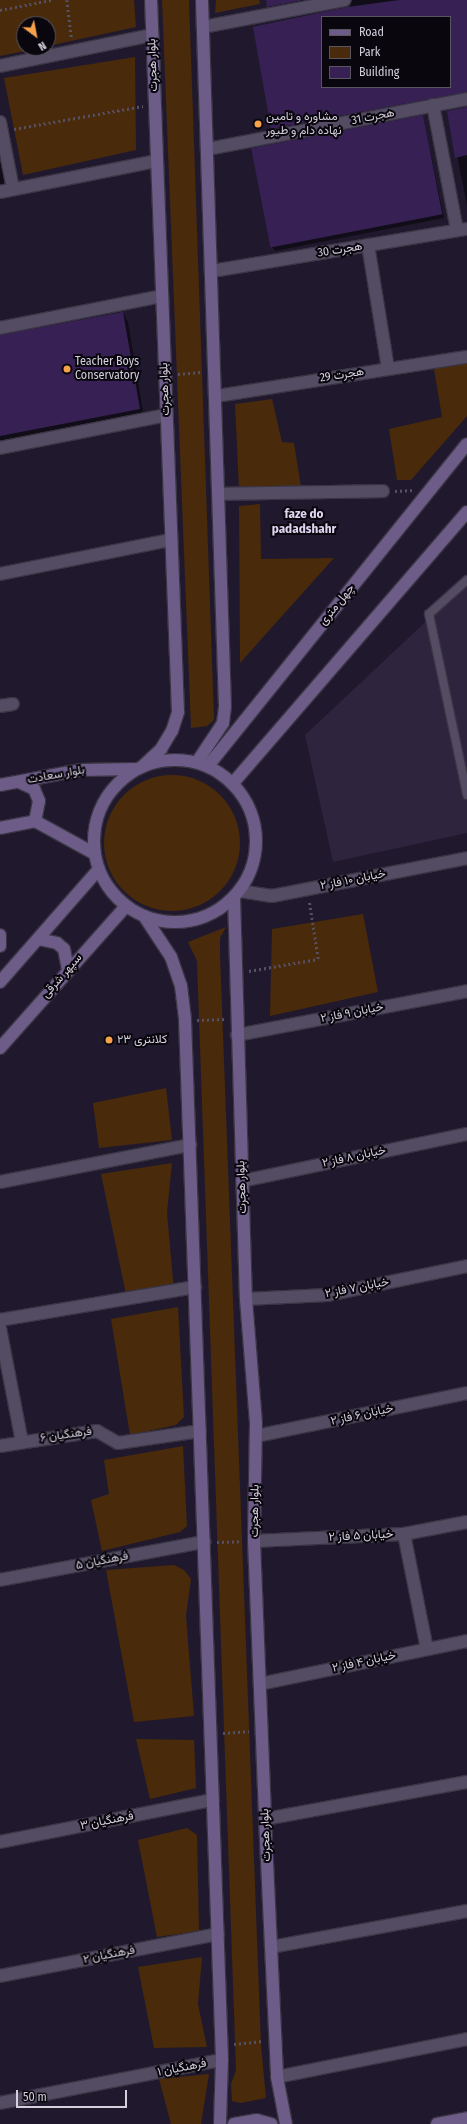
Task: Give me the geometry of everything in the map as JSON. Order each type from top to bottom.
[{"type":"main road","name":"بلوار هجرت","points":[[139,767],[161,749],[172,731],[178,712],[170,540],[151,0]]},
{"type":"main road","points":[[202,0],[217,396],[226,706],[222,723],[202,764]]},
{"type":"main road","name":"چهل متری","points":[[202,764],[467,444]]},
{"type":"main road","points":[[233,783],[467,513]]},
{"type":"main road","points":[[170,759],[202,764],[233,783],[247,802],[255,824],[257,847],[251,870],[237,894],[219,909],[188,920],[163,921],[144,916],[126,906],[109,889],[99,869],[95,854],[94,834],[104,803],[119,781],[139,767],[170,759]]},
{"type":"main road","name":"بلوار سعادت","points":[[0,785],[80,770],[139,767]]},
{"type":"main road","points":[[19,782],[34,789],[39,801],[35,821]]},
{"type":"main road","points":[[0,828],[35,821],[95,854]]},
{"type":"main road","points":[[0,982],[99,869]]},
{"type":"main road","name":"بلوار هجرت","points":[[237,894],[235,974],[236,1018],[246,1299],[256,1436],[254,1541],[265,1819],[277,2077],[286,2124]]},
{"type":"main road","name":"سپهر شرقی","points":[[0,1048],[68,969],[126,906]]},
{"type":"main road","points":[[144,916],[171,957],[181,986],[185,1020],[222,2045],[220,2124]]},
{"type":"main road","points":[[0,935],[0,946]]},
{"type":"main road","points":[[38,939],[48,939],[61,946],[68,959],[68,969]]},
{"type":"main road","points":[[438,2124],[467,2118]]},
{"type":"main road","points":[[234,2124],[257,2120],[272,2124]]},
{"type":"street","points":[[203,28],[344,0]]},
{"type":"street","points":[[0,66],[152,35]]},
{"type":"street","name":"هجرت 31","points":[[208,149],[467,99]]},
{"type":"street","points":[[433,105],[462,230]]},
{"type":"street","points":[[1,127],[13,189]]},
{"type":"street","points":[[0,192],[157,160]]},
{"type":"street","name":"هجرت 30","points":[[212,271],[462,230]]},
{"type":"street","points":[[368,245],[388,368]]},
{"type":"street","points":[[0,328],[162,296]]},
{"type":"street","name":"هجرت 29","points":[[217,396],[388,368],[467,357]]},
{"type":"street","points":[[0,448],[166,415]]},
{"type":"street","points":[[219,494],[383,491]]},
{"type":"street","points":[[0,574],[170,540]]},
{"type":"street","points":[[0,706],[13,704]]},
{"type":"street","name":"خیابان ۱۰ فاز ۲","points":[[237,894],[272,896],[467,858]]},
{"type":"street","name":"خیابان ۹ فاز ۲","points":[[237,1035],[467,991]]},
{"type":"street","name":"خیابان ۸ فاز ۲","points":[[242,1181],[467,1134]]},
{"type":"street","points":[[0,1182],[190,1145]]},
{"type":"street","name":"خیابان ۷ فاز ۲","points":[[246,1299],[327,1295],[467,1266]]},
{"type":"street","points":[[0,1320],[195,1287]]},
{"type":"street","points":[[0,1328],[22,1442]]},
{"type":"street","name":"خیابان ۶ فاز ۲","points":[[256,1436],[467,1393]]},
{"type":"street","name":"فرهنگیان ۶","points":[[0,1446],[97,1431],[118,1443],[200,1431]]},
{"type":"street","name":"خیابان ۵ فاز ۲","points":[[254,1541],[404,1534],[467,1522]]},
{"type":"street","points":[[404,1534],[427,1649]]},
{"type":"street","name":"فرهنگیان ۵","points":[[0,1580],[204,1542]]},
{"type":"street","name":"خیابان ۴ فاز ۲","points":[[260,1684],[467,1641]]},
{"type":"street","points":[[265,1819],[467,1782]]},
{"type":"street","name":"فرهنگیان ۳","points":[[0,1842],[213,1800]]},
{"type":"street","points":[[271,1947],[467,1911]]},
{"type":"street","name":"فرهنگیان ۲","points":[[0,1976],[218,1934]]},
{"type":"street","points":[[277,2077],[467,2039]]},
{"type":"street","name":"فرهنگیان ۱","points":[[0,2103],[222,2060]]},
{"type":"lane","points":[[467,580],[429,614],[467,795]]},
{"type":"path","points":[[0,10],[51,0]]},
{"type":"path","points":[[67,0],[74,51]]},
{"type":"path","points":[[1,127],[150,104]]},
{"type":"path","points":[[164,376],[216,370]]},
{"type":"path","points":[[383,491],[430,489]]},
{"type":"path","points":[[235,974],[318,958],[307,889]]},
{"type":"path","points":[[185,1020],[236,1018]]},
{"type":"path","points":[[204,1542],[254,1541]]},
{"type":"path","points":[[211,1734],[262,1730]]},
{"type":"path","points":[[222,2045],[276,2039]]},
{"type":"shaded area","points":[[467,583],[467,833],[333,862],[305,735]]},
{"type":"green space","points":[[0,0],[134,0],[136,27],[56,44],[56,16],[16,16],[16,53],[0,56]]},
{"type":"green space","points":[[162,0],[189,0],[214,720],[207,726],[191,728]]},
{"type":"green space","points":[[216,0],[259,0],[260,4],[215,13]]},
{"type":"green space","points":[[135,57],[136,150],[23,175],[4,78]]},
{"type":"green space","points":[[467,356],[467,416],[411,480],[397,480],[389,429],[442,417],[433,363]]},
{"type":"green space","points":[[272,399],[282,442],[294,443],[301,487],[239,489],[235,404]]},
{"type":"green space","points":[[260,504],[261,559],[334,558],[240,663],[239,506]]},
{"type":"green space","points":[[179,775],[192,777],[210,786],[225,800],[238,823],[240,843],[238,863],[229,881],[215,896],[192,909],[165,911],[152,909],[134,900],[119,886],[106,863],[104,836],[106,823],[115,805],[129,790],[152,777]]},
{"type":"green space","points":[[363,914],[378,992],[270,1016],[272,929]]},
{"type":"green space","points":[[226,927],[220,938],[220,955],[261,2045],[266,2098],[240,2103],[232,2101],[231,2084],[236,2070],[197,961],[188,942]]},
{"type":"green space","points":[[166,1088],[172,1140],[99,1148],[93,1103]]},
{"type":"green space","points":[[172,1163],[167,1213],[174,1291],[127,1299],[101,1174]]},
{"type":"green space","points":[[178,1307],[184,1417],[176,1425],[130,1435],[111,1319]]},
{"type":"green space","points":[[183,1446],[187,1526],[180,1532],[102,1551],[91,1500],[109,1494],[104,1460]]},
{"type":"green space","points":[[174,1565],[184,1570],[191,1579],[186,1616],[194,1716],[134,1722],[106,1570]]},
{"type":"green space","points":[[136,1739],[194,1740],[196,1788],[150,1799]]},
{"type":"green space","points":[[187,1828],[197,1835],[199,1931],[157,1937],[138,1840]]},
{"type":"green space","points":[[202,1957],[198,2004],[207,2047],[154,2048],[138,1967]]},
{"type":"green space","points":[[209,2074],[201,2124],[171,2124],[159,2079]]},
{"type":"building","points":[[266,0],[304,0],[267,7]]},
{"type":"building","points":[[399,0],[467,0],[467,92],[271,129],[253,27],[347,7]]},
{"type":"building","points":[[467,107],[467,155],[455,158],[447,111]]},
{"type":"building","points":[[423,115],[442,214],[270,248],[251,148]]},
{"type":"building","name":"Teacher Boys Conservatory","points":[[123,312],[140,409],[0,436],[0,335]]},
{"type":"place","name":"مشاوره و تامین نهاده دام و طیور","points":[[258,124]]},
{"type":"place","name":"Teacher Boys Conservatory","points":[[67,369]]},
{"type":"place","name":"کلانتری ۲۳","points":[[109,1040]]},
{"type":"district","name":"faze do padadshahr","points":[[304,522]]}]
